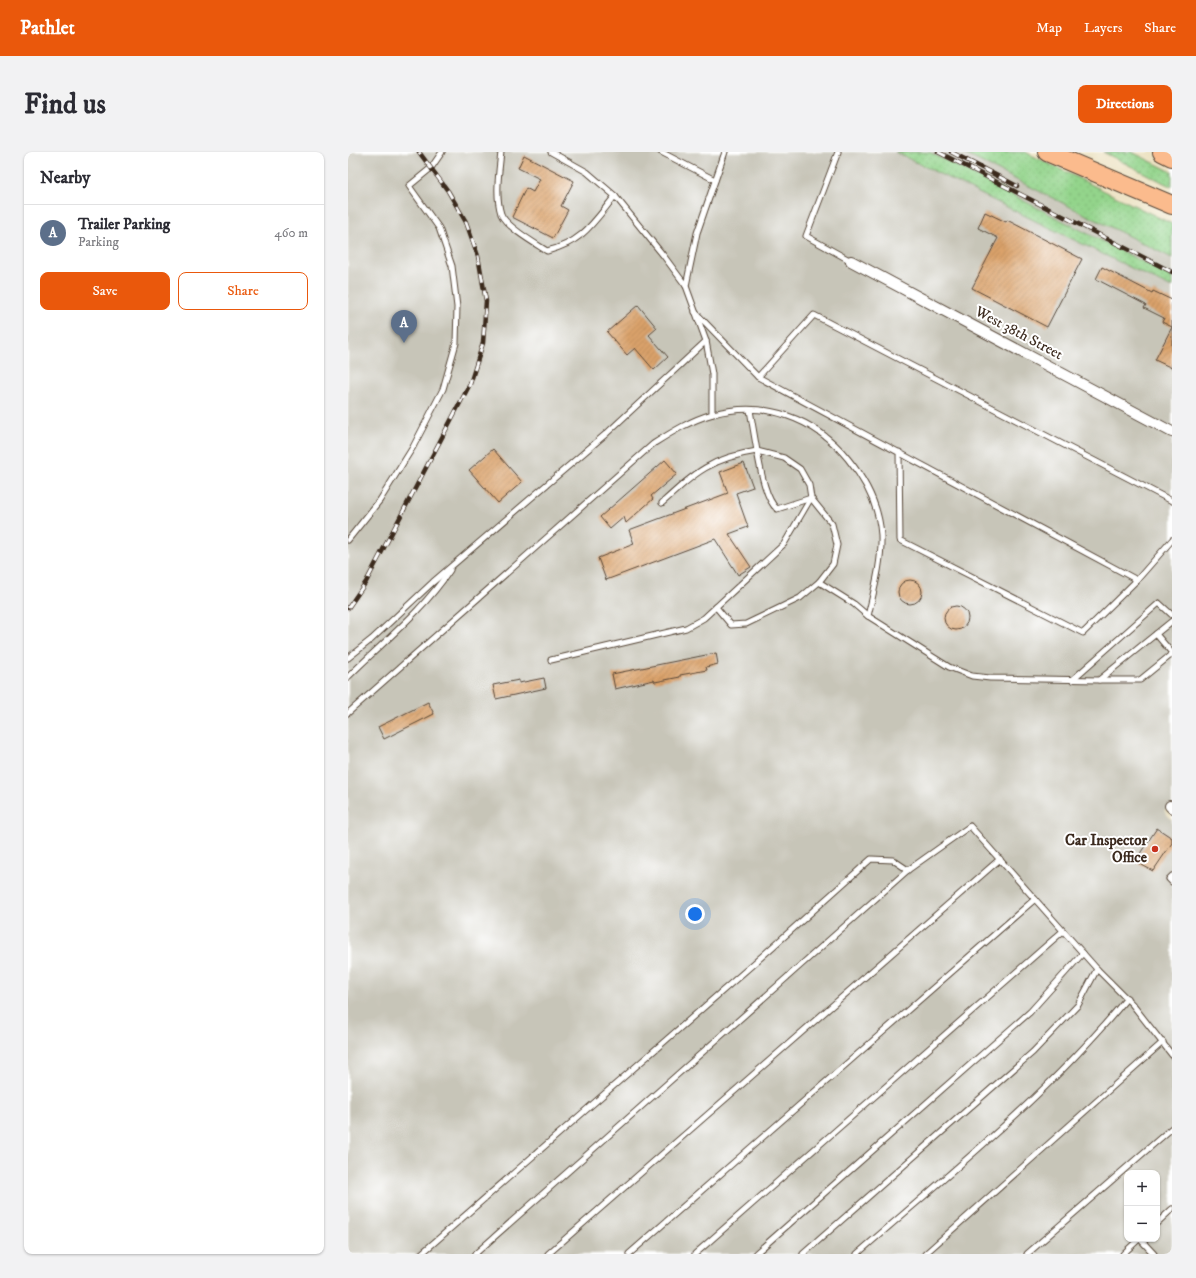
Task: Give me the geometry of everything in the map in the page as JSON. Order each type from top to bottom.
[{"type":"highway","points":[[1047,152],[1172,204]]},
{"type":"highway","points":[[1072,152],[1172,204]]},
{"type":"highway","points":[[1162,152],[1172,157]]},
{"type":"street","name":"West 38th Street","points":[[851,261],[1172,432]]},
{"type":"lane","points":[[348,540],[380,500],[413,447],[443,389],[455,348],[457,307],[452,266],[439,228],[409,186],[431,168],[442,152]]},
{"type":"lane","points":[[502,152],[498,186],[502,216],[523,236],[547,251],[565,247],[587,231],[615,196]]},
{"type":"lane","points":[[551,152],[587,172],[615,196],[663,254],[686,286],[706,341],[712,374],[712,414]]},
{"type":"lane","points":[[660,152],[715,180]]},
{"type":"lane","points":[[686,286],[697,232],[725,152]]},
{"type":"lane","points":[[838,152],[806,236],[851,261]]},
{"type":"lane","points":[[696,312],[758,377],[1137,580]]},
{"type":"lane","points":[[758,377],[814,315],[1172,501]]},
{"type":"lane","points":[[348,658],[372,639],[454,564],[607,434],[706,341]]},
{"type":"lane","points":[[348,713],[654,444],[672,432],[712,414],[732,410],[770,411],[804,421],[818,430],[844,454],[866,484],[878,517],[881,536],[879,561],[868,616]]},
{"type":"lane","points":[[750,410],[764,482],[772,505],[777,509],[811,498]]},
{"type":"lane","points":[[662,503],[689,478],[712,463],[729,456],[757,451],[784,458],[800,469],[809,485],[811,498],[832,524],[837,545],[833,564],[819,582],[800,598],[746,624],[731,626],[716,607]]},
{"type":"lane","points":[[899,452],[900,540],[1083,633],[1137,580],[1172,540]]},
{"type":"lane","points":[[551,660],[686,628],[704,618],[784,544],[811,498]]},
{"type":"lane","points":[[348,677],[402,628],[439,586],[454,564]]},
{"type":"lane","points":[[819,582],[854,604],[868,616],[949,667],[972,676],[1072,680],[1140,680],[1172,653],[1156,634]]},
{"type":"lane","points":[[1072,680],[1159,603],[1172,615]]},
{"type":"lane","points":[[1099,680],[1172,621]]},
{"type":"lane","points":[[475,1254],[908,870],[970,826],[1097,969],[1127,998],[1172,1055]]},
{"type":"lane","points":[[421,1254],[754,964],[871,859],[893,860],[908,870]]},
{"type":"lane","points":[[548,1254],[1000,859]]},
{"type":"lane","points":[[1172,876],[1169,878],[1172,882]]},
{"type":"lane","points":[[630,1254],[1035,899]]},
{"type":"lane","points":[[695,1254],[1064,931]]},
{"type":"lane","points":[[755,1254],[1030,1012],[1083,953]]},
{"type":"lane","points":[[803,1254],[1033,1052],[1078,1005],[1097,969]]},
{"type":"lane","points":[[857,1254],[1053,1079],[1100,1031],[1127,998]]},
{"type":"lane","points":[[925,1254],[1163,1042]]},
{"type":"lane","points":[[1027,1254],[1172,1128]]},
{"type":"lane","points":[[1160,1220],[1172,1210]]},
{"type":"lane","points":[[1123,1254],[1137,1242]]},
{"type":"lane","points":[[1143,1242],[1154,1254]]},
{"type":"shaded area","points":[[348,152],[895,152],[1172,288],[1172,804],[1164,811],[1172,820],[1172,1254],[348,1254]]},
{"type":"shaded area","points":[[929,152],[961,152],[1172,258],[1172,277]]},
{"type":"green space","points":[[895,152],[929,152],[1172,277],[1172,288]]},
{"type":"green space","points":[[961,152],[1025,152],[1172,224],[1172,258]]},
{"type":"green space","points":[[1103,152],[1132,152],[1172,172],[1172,187]]},
{"type":"building","points":[[524,155],[574,181],[561,206],[568,210],[553,238],[512,217],[526,188],[533,192],[540,179],[518,168]]},
{"type":"building","points":[[985,212],[1006,222],[1007,220],[1082,259],[1047,327],[972,288],[998,238],[978,228]]},
{"type":"building","points":[[1102,267],[1152,293],[1153,291],[1172,300],[1172,327],[1162,322],[1164,318],[1144,308],[1146,305],[1096,279]]},
{"type":"building","points":[[638,305],[657,328],[649,335],[668,357],[654,370],[635,348],[627,355],[607,332]]},
{"type":"building","points":[[1172,327],[1172,368],[1155,360]]},
{"type":"building","points":[[493,449],[522,482],[498,503],[469,470]]},
{"type":"building","points":[[665,460],[677,474],[651,496],[653,499],[626,523],[624,517],[610,529],[600,517]]},
{"type":"building","points":[[744,463],[753,487],[736,493],[748,527],[729,534],[751,567],[738,575],[715,539],[606,580],[598,558],[634,544],[629,530],[728,493],[720,472]]},
{"type":"building","points":[[910,580],[919,583],[922,592],[919,601],[910,604],[901,601],[898,592],[901,583]]},
{"type":"building","points":[[956,606],[965,609],[968,618],[965,627],[956,630],[947,627],[944,618],[947,609]]},
{"type":"building","points":[[716,653],[718,664],[706,667],[707,670],[680,675],[680,677],[655,682],[654,680],[615,689],[612,674]]},
{"type":"building","points":[[544,678],[546,688],[496,699],[493,685],[519,680],[519,683]]},
{"type":"building","points":[[428,702],[434,714],[384,739],[378,727]]},
{"type":"building","name":"Car Inspector Office","points":[[1157,828],[1172,838],[1172,843],[1153,871],[1138,863],[1142,857],[1139,855]]},
{"type":"railway","points":[[348,608],[366,582],[470,384],[483,343],[486,301],[478,256],[466,222],[448,191],[419,152]]},
{"type":"railway","points":[[938,152],[1172,272]]},
{"type":"railway","points":[[951,152],[1017,186]]},
{"type":"place","name":"Trailer Parking","points":[[404,343]]},
{"type":"place","name":"Car Inspector Office","points":[[1155,849]]}]
